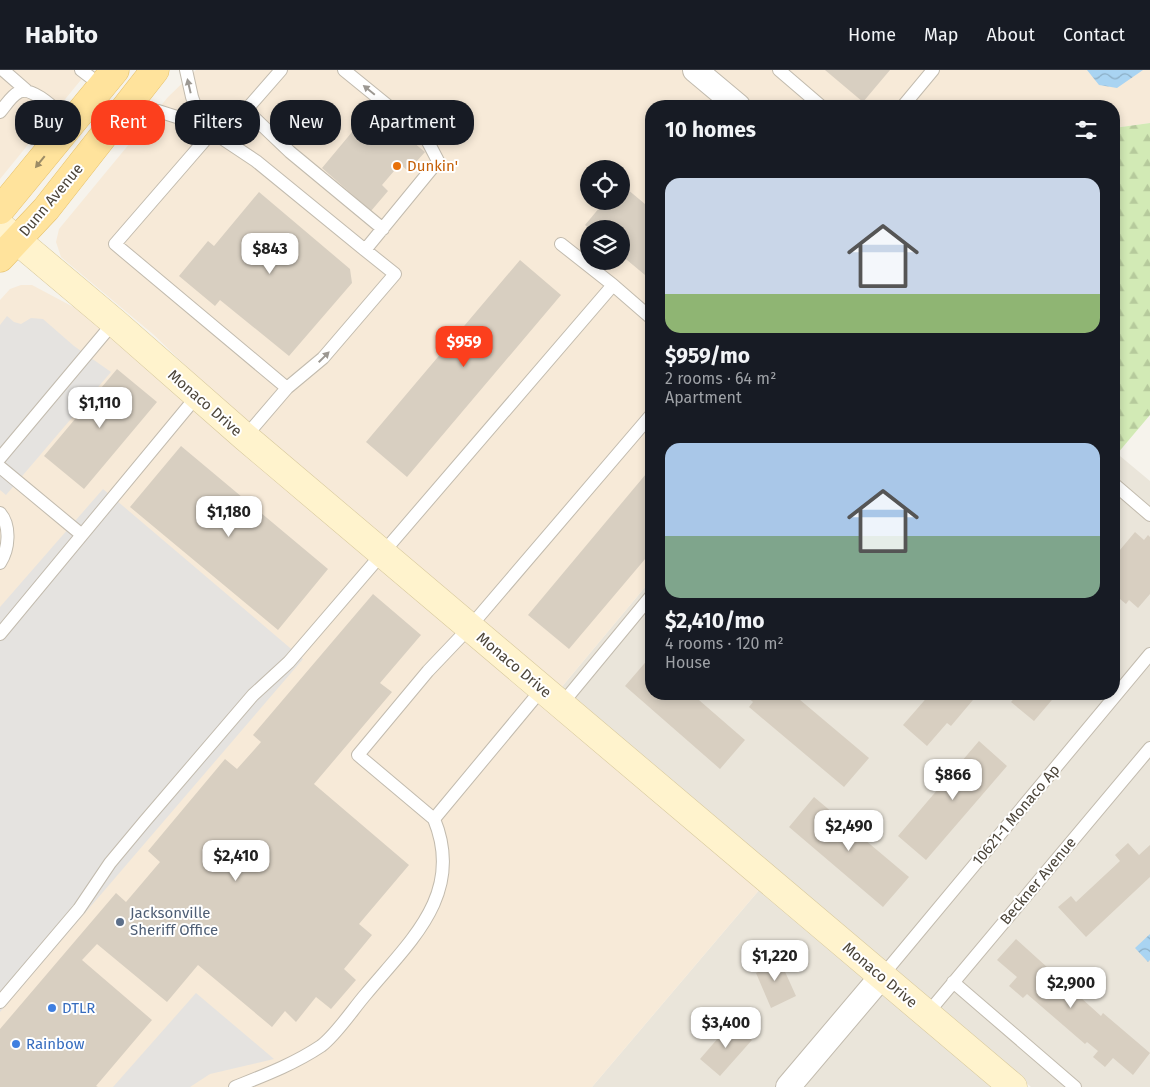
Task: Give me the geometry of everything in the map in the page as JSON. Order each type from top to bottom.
[{"type":"main road","name":"Dunn Avenue","points":[[133,100],[155,70]]},
{"type":"main road","points":[[81,106],[99,75]]},
{"type":"main road","points":[[0,210],[53,145]]},
{"type":"main road","name":"Dunn Avenue","points":[[5,242],[46,209],[97,145]]},
{"type":"street","points":[[695,70],[731,100]]},
{"type":"street","name":"Monaco Drive","points":[[5,242],[114,322],[197,396],[469,628],[1013,1087]]},
{"type":"street","points":[[788,1087],[882,976]]},
{"type":"lane","points":[[3,70],[26,90],[36,94],[43,100]]},
{"type":"lane","points":[[186,70],[193,100]]},
{"type":"lane","points":[[255,100],[281,70]]},
{"type":"lane","points":[[344,70],[426,136],[438,161],[365,250]]},
{"type":"lane","points":[[779,70],[814,100]]},
{"type":"lane","points":[[908,100],[933,70]]},
{"type":"lane","points":[[0,112],[17,92],[26,90]]},
{"type":"lane","points":[[260,123],[290,152],[382,229]]},
{"type":"lane","points":[[194,145],[115,244],[287,388]]},
{"type":"lane","points":[[232,145],[256,161],[395,274],[324,358],[287,388],[245,437]]},
{"type":"lane","points":[[561,244],[645,313]]},
{"type":"lane","points":[[0,1002],[79,909],[110,863],[145,820],[253,695],[289,662],[613,285]]},
{"type":"lane","points":[[0,458],[114,322]]},
{"type":"lane","points":[[0,634],[197,396]]},
{"type":"lane","points":[[235,1087],[283,1068],[323,1044],[425,924],[438,898],[444,867],[442,838],[434,819],[358,755],[645,422]]},
{"type":"lane","points":[[0,467],[82,535]]},
{"type":"lane","points":[[1120,489],[1150,514]]},
{"type":"lane","points":[[0,513],[6,520],[2,554]]},
{"type":"lane","points":[[434,819],[645,602]]},
{"type":"lane","name":"10621-1 Monaco Ap","points":[[1120,690],[1150,654]]},
{"type":"lane","name":"10621-1 Monaco Ap","points":[[882,976],[1112,700]]},
{"type":"lane","name":"Beckner Avenue","points":[[926,1014],[1150,748]]},
{"type":"lane","points":[[953,982],[1075,1087]]},
{"type":"shaded area","points":[[0,70],[89,70],[65,100],[15,100],[15,145],[28,145],[0,179]]},
{"type":"shaded area","points":[[196,70],[1150,70],[1150,123],[1120,127],[1120,100],[645,100],[645,587],[560,689],[218,397],[154,335],[61,257],[56,242],[59,229],[128,145],[165,145],[165,101]]},
{"type":"shaded area","points":[[21,285],[32,285],[79,310],[760,889],[592,1087],[0,1087],[0,300],[10,289]]},
{"type":"shaded area","points":[[7,316],[14,322],[21,324],[31,318],[43,319],[74,346],[111,372],[6,495],[0,490],[0,325]]},
{"type":"shaded area","points":[[1120,456],[1150,481],[1150,1087],[1031,1087],[560,689],[645,587],[645,700],[1120,700]]},
{"type":"shaded area","points":[[103,489],[303,659],[0,1012],[0,607]]},
{"type":"shaded area","points":[[760,889],[993,1087],[592,1087]]},
{"type":"shaded area","points":[[196,993],[274,1059],[210,1074],[190,1087],[113,1087]]},
{"type":"green space","points":[[1150,123],[1150,415],[1120,450],[1120,127]]},
{"type":"water","points":[[1087,70],[1143,70],[1117,88],[1099,85]]},
{"type":"water","points":[[1150,934],[1150,960],[1148,962],[1135,948]]},
{"type":"building","points":[[825,70],[890,70],[865,100],[861,100]]},
{"type":"building","points":[[351,133],[351,145],[417,145],[425,152],[408,171],[400,164],[382,185],[388,191],[371,211],[322,168]]},
{"type":"building","points":[[259,192],[350,269],[352,283],[289,356],[220,300],[215,306],[179,276],[208,241],[214,246]]},
{"type":"building","points":[[630,192],[645,204],[645,275],[630,262],[630,220],[589,220],[598,210],[630,210]]},
{"type":"building","points":[[520,260],[561,295],[407,477],[366,442]]},
{"type":"building","points":[[117,369],[157,402],[84,489],[44,456]]},
{"type":"building","points":[[181,446],[328,569],[278,630],[130,507]]},
{"type":"building","points":[[645,475],[645,559],[569,649],[528,615]]},
{"type":"building","points":[[1135,532],[1144,540],[1148,535],[1150,537],[1150,594],[1138,608],[1129,600],[1126,604],[1120,599],[1120,550]]},
{"type":"building","points":[[373,594],[421,635],[380,683],[392,692],[314,784],[409,865],[359,924],[372,935],[344,969],[356,980],[331,1009],[316,997],[296,1022],[285,1011],[272,1027],[198,965],[167,1002],[97,944],[82,960],[152,1020],[96,1086],[98,1087],[0,1087],[0,1029],[116,893],[126,902],[160,862],[148,851],[225,759],[237,769],[261,742],[253,735]]},
{"type":"building","points":[[645,663],[645,700],[699,700],[745,740],[720,769],[625,686]]},
{"type":"building","points":[[751,700],[800,700],[869,758],[844,787],[749,707],[753,702]]},
{"type":"building","points":[[925,700],[973,700],[951,726],[947,723],[927,746],[903,725]]},
{"type":"building","points":[[1013,700],[1052,700],[1034,721],[1011,702]]},
{"type":"building","points":[[979,741],[1007,766],[926,860],[898,836]]},
{"type":"building","points":[[814,797],[909,877],[883,907],[789,827]]},
{"type":"building","points":[[1128,843],[1139,855],[1150,845],[1150,877],[1086,937],[1058,907],[1071,896],[1076,902],[1120,861],[1115,855]]},
{"type":"building","points":[[1016,939],[1101,1016],[1103,1013],[1150,1053],[1133,1075],[1113,1058],[1105,1067],[1093,1057],[1098,1051],[1087,1042],[1085,1044],[1027,994],[1023,998],[1009,986],[1017,977],[997,960]]},
{"type":"building","points":[[777,954],[796,996],[771,1008],[756,973],[767,968],[763,960]]},
{"type":"building","points":[[732,1022],[752,1040],[720,1076],[700,1059]]},
{"type":"place","name":"Dunkin'","points":[[397,166]]},
{"type":"place","name":"Jacksonville Sheriff Office","points":[[120,922]]},
{"type":"place","name":"DTLR","points":[[52,1008]]},
{"type":"place","name":"Rainbow","points":[[16,1044]]}]
